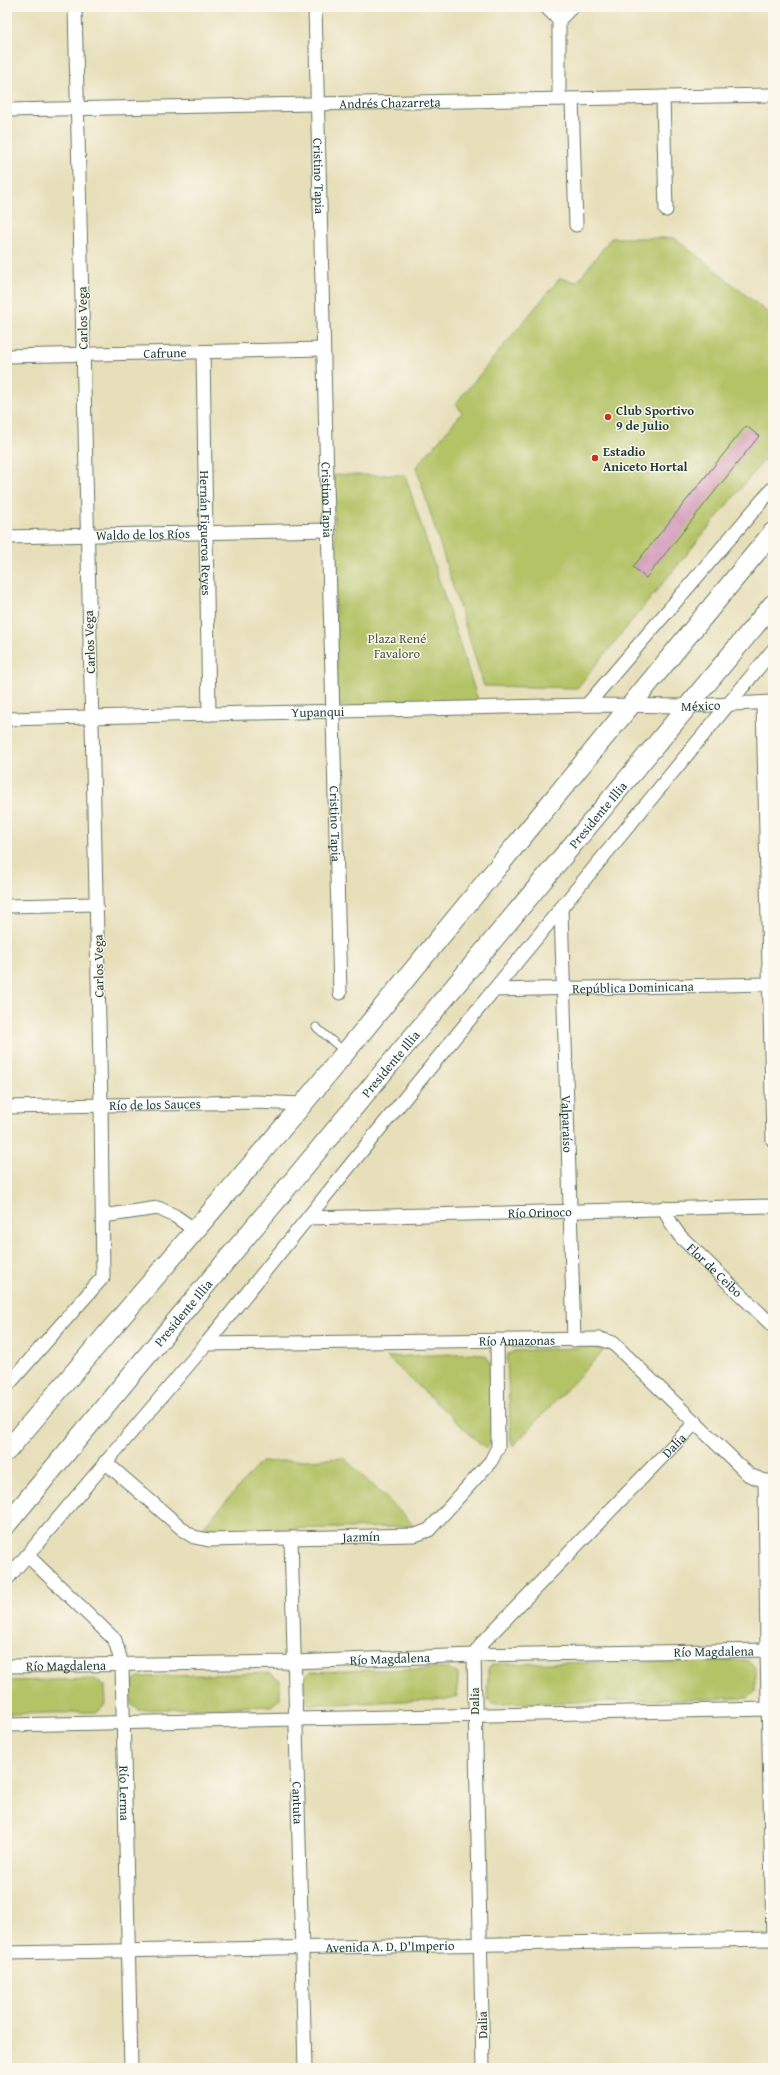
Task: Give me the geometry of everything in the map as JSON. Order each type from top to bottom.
[{"type":"main road","points":[[7,1451],[303,1104],[629,705],[773,532]]},
{"type":"main road","name":"Presidente Illia","points":[[7,1524],[773,604]]},
{"type":"street","name":"Carlos Vega","points":[[7,1386],[103,1277],[101,1105],[74,7]]},
{"type":"street","name":"Cristino Tapia","points":[[315,7],[340,993]]},
{"type":"street","points":[[546,7],[559,20],[576,225]]},
{"type":"street","points":[[559,20],[572,7]]},
{"type":"street","name":"Andrés Chazarreta","points":[[7,110],[773,95]]},
{"type":"street","points":[[663,97],[666,210]]},
{"type":"street","name":"Cafrune","points":[[7,356],[323,349]]},
{"type":"street","name":"Hernán Figueroa Reyes","points":[[204,352],[209,714]]},
{"type":"street","points":[[587,705],[773,488]]},
{"type":"street","name":"Waldo de los Ríos","points":[[7,537],[328,530]]},
{"type":"street","points":[[7,1579],[206,1344],[773,650]]},
{"type":"street","points":[[768,702],[773,1140]]},
{"type":"street","name":"México","points":[[629,705],[689,706],[768,702]]},
{"type":"street","name":"Yupanqui","points":[[7,719],[629,705]]},
{"type":"street","points":[[7,906],[96,904]]},
{"type":"street","name":"Valparaíso","points":[[561,908],[574,1340]]},
{"type":"street","name":"República Dominicana","points":[[494,990],[771,984]]},
{"type":"street","name":"Río de los Sauces","points":[[7,1107],[256,1102],[303,1104]]},
{"type":"street","name":"Río Orinoco","points":[[308,1218],[773,1206]]},
{"type":"street","points":[[103,1216],[158,1208],[175,1216],[196,1230]]},
{"type":"street","name":"Flor de Ceibo","points":[[664,1208],[672,1225],[680,1236],[773,1326]]},
{"type":"street","name":"Río Amazonas","points":[[206,1344],[600,1339],[614,1343],[749,1475],[769,1481]]},
{"type":"street","name":"Jazmín","points":[[105,1462],[186,1532],[194,1537],[209,1540],[415,1535],[429,1530],[491,1461],[498,1447],[497,1340]]},
{"type":"street","name":"Dalia","points":[[483,2068],[482,1945],[474,1715],[474,1655],[483,1642],[696,1422]]},
{"type":"street","points":[[769,1481],[773,1939]]},
{"type":"street","name":"Cantuta","points":[[291,1538],[293,1662],[305,2068]]},
{"type":"street","name":"Río Lerma","points":[[28,1556],[114,1640],[122,1665],[131,2068]]},
{"type":"street","name":"Río Magdalena","points":[[7,1666],[293,1662],[474,1655],[770,1650]]},
{"type":"street","points":[[7,1725],[771,1709]]},
{"type":"street","name":"Avenida A. D. D'Imperio","points":[[7,1953],[773,1939]]},
{"type":"lane","points":[[316,1027],[345,1052]]},
{"type":"green space","name":"Estadio Aniceto Hortal","points":[[611,238],[675,238],[773,317],[773,449],[577,688],[484,686],[416,467],[462,413],[456,403],[560,278],[577,282]]},
{"type":"green space","name":"Plaza René Favaloro","points":[[334,475],[405,475],[477,697],[478,705],[337,706]]},
{"type":"green space","points":[[592,1347],[604,1350],[513,1446],[511,1441],[507,1360],[508,1354],[514,1351]]},
{"type":"green space","points":[[475,1353],[486,1356],[490,1362],[494,1439],[486,1449],[387,1357]]},
{"type":"green space","points":[[344,1458],[414,1525],[397,1527],[216,1530],[203,1527],[261,1462]]},
{"type":"green space","points":[[747,1660],[755,1667],[755,1692],[748,1698],[495,1704],[487,1698],[488,1669],[493,1664]]},
{"type":"green space","points":[[449,1668],[458,1674],[457,1696],[451,1699],[311,1705],[304,1700],[304,1677],[310,1672]]},
{"type":"green space","points":[[270,1673],[280,1680],[280,1699],[271,1706],[139,1710],[132,1705],[132,1682],[138,1677]]},
{"type":"green space","points":[[95,1679],[105,1685],[106,1705],[96,1712],[7,1714],[7,1681]]},
{"type":"building","points":[[746,426],[759,436],[646,578],[633,567]]},
{"type":"place","name":"Club Sportivo 9 de Julio","points":[[608,417]]},
{"type":"place","name":"Estadio Aniceto Hortal","points":[[595,458]]}]
